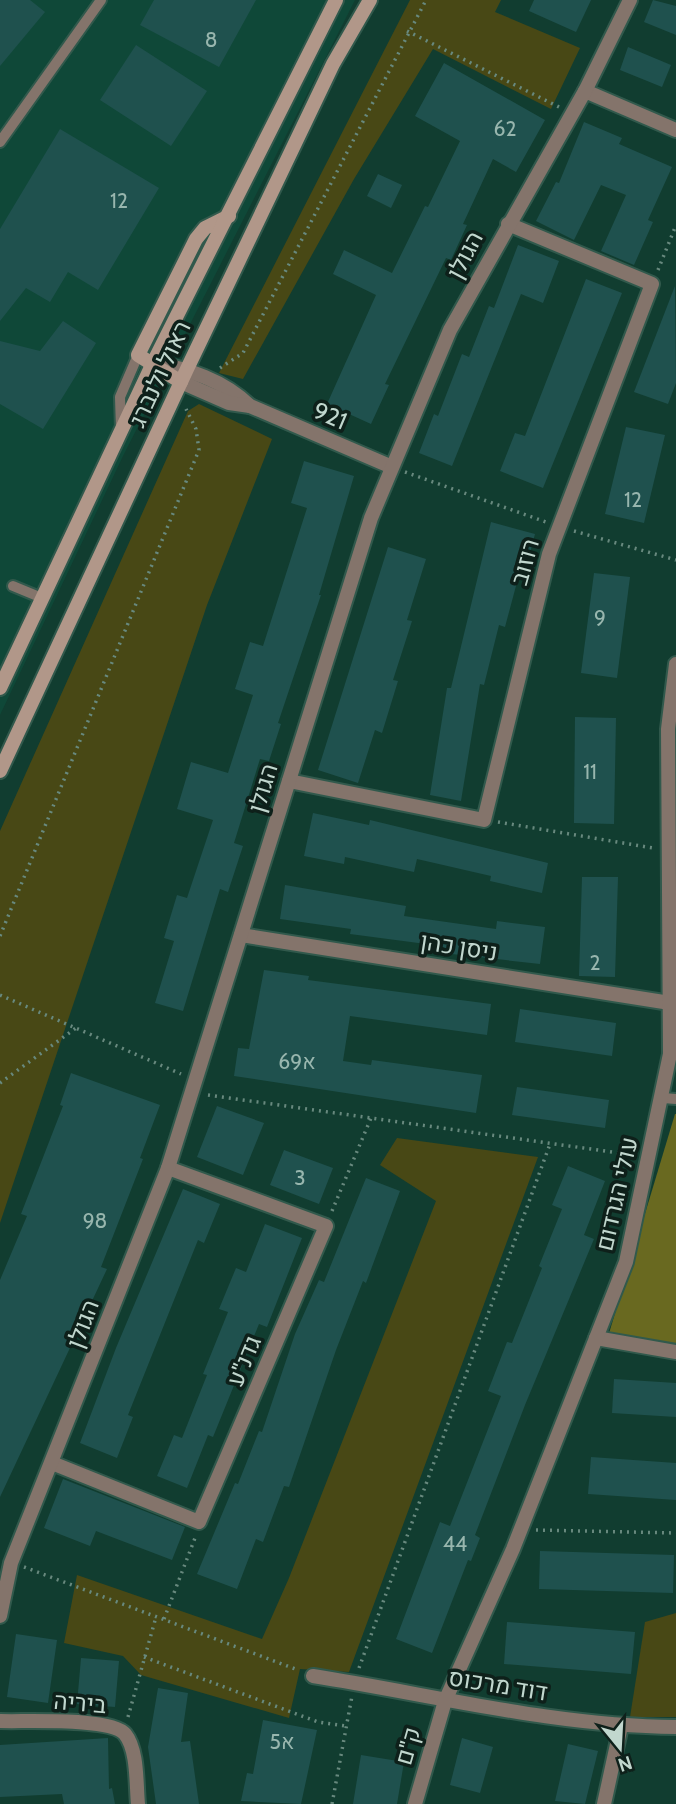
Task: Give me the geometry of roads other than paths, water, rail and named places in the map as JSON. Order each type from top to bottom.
[{"type":"street","name":"ראול ולנברג","points":[[0,688],[153,363],[336,0]]},
{"type":"street","name":"ראול ולנברג","points":[[0,771],[189,378],[333,64],[370,0]]},
{"type":"street","name":"הגולן","points":[[0,1616],[11,1563],[168,1168],[371,518],[450,330],[585,91],[630,0]]},
{"type":"street","points":[[585,91],[676,130]]},
{"type":"street","points":[[189,378],[138,355],[197,239],[205,228],[229,216]]},
{"type":"street","name":"רוזוב","points":[[289,781],[484,820],[549,554],[652,285],[508,224]]},
{"type":"street","name":"921","points":[[189,378],[229,403],[250,406],[392,467]]},
{"type":"street","name":"עולי הגרדום","points":[[445,1700],[520,1530],[626,1262],[649,1158],[669,1099],[668,729],[676,664]]},
{"type":"street","name":"ניסן כהן","points":[[241,935],[670,1003]]},
{"type":"street","name":"גדנ\"ע","points":[[52,1463],[199,1522],[326,1226],[168,1168]]},
{"type":"street","points":[[596,1338],[676,1352]]},
{"type":"street","name":"דוד מרכוס","points":[[313,1676],[445,1700],[621,1726],[676,1727]]},
{"type":"street","name":"ק\"ם","points":[[415,1804],[445,1700]]},
{"type":"street","name":"ביריה","points":[[0,1721],[107,1724],[124,1732],[131,1746],[138,1804]]},
{"type":"street","points":[[604,1804],[621,1726]]},
{"type":"lane","points":[[0,142],[101,0]]},
{"type":"lane","points":[[121,431],[120,397],[138,355]]},
{"type":"lane","points":[[13,586],[42,598]]}]
